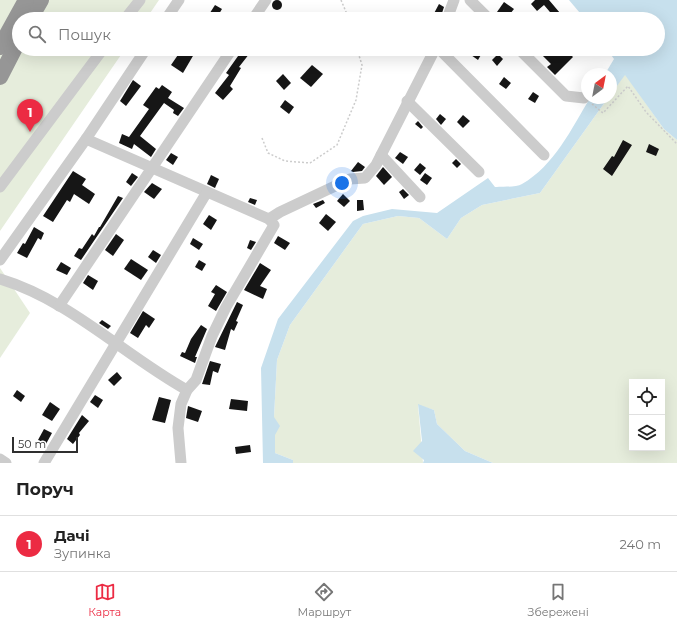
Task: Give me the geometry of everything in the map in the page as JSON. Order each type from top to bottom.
[{"type":"highway","points":[[19,12],[26,0]]},
{"type":"highway","points":[[34,12],[41,0]]},
{"type":"highway","points":[[0,47],[12,25]]},
{"type":"highway","points":[[0,77],[12,54]]},
{"type":"street","points":[[131,12],[140,0]]},
{"type":"street","points":[[171,12],[179,0]]},
{"type":"street","points":[[258,12],[266,0]]},
{"type":"street","points":[[450,12],[454,0]]},
{"type":"street","points":[[470,0],[482,12]]},
{"type":"street","points":[[0,188],[98,56]]},
{"type":"street","points":[[0,260],[86,139],[141,56]]},
{"type":"street","points":[[59,306],[227,56]]},
{"type":"street","points":[[269,219],[280,212],[350,179],[365,178],[376,165],[407,101],[431,56]]},
{"type":"street","points":[[445,56],[544,155]]},
{"type":"street","points":[[526,56],[566,96],[581,98]]},
{"type":"street","points":[[407,101],[478,172]]},
{"type":"street","points":[[86,139],[269,219],[274,225],[226,307],[212,336],[196,380],[186,390],[181,404],[178,428],[181,463]]},
{"type":"street","points":[[381,155],[420,197]]},
{"type":"street","points":[[50,460],[117,343],[207,192]]},
{"type":"street","points":[[0,279],[11,282],[59,306],[117,343],[165,378],[186,390]]},
{"type":"street","points":[[0,459],[6,463]]},
{"type":"path","points":[[341,0],[346,12]]},
{"type":"path","points":[[262,138],[268,153],[285,161],[310,163],[337,145],[356,100],[362,65],[359,56]]},
{"type":"path","points":[[617,98],[628,86],[646,112],[677,144]]},
{"type":"path","points":[[592,104],[603,113],[611,104]]},
{"type":"green space","points":[[0,0],[159,0],[151,12],[12,12],[12,56],[120,56],[0,231]]},
{"type":"green space","points":[[625,74],[664,129],[677,140],[677,463],[493,463],[465,451],[437,424],[434,410],[418,405],[423,463],[293,463],[293,460],[275,453],[274,417],[277,360],[290,325],[363,224],[398,216],[419,218],[447,239],[461,218],[482,205],[540,193],[604,104],[617,104],[617,85]]},
{"type":"green space","points":[[0,268],[30,313],[0,358]]},
{"type":"water","points":[[569,0],[677,0],[677,140],[664,129],[625,75],[617,86],[617,68],[609,68],[614,59],[612,56],[665,56],[665,12],[579,12]]},
{"type":"water","points":[[586,104],[604,104],[540,193],[482,205],[461,218],[447,239],[419,218],[398,216],[363,224],[290,325],[277,360],[274,417],[280,426],[275,435],[275,453],[293,460],[293,463],[263,463],[261,368],[278,319],[353,221],[363,216],[392,209],[437,213],[488,178],[495,187],[522,184],[544,167],[569,134]]},
{"type":"water","points":[[418,404],[434,410],[437,424],[465,451],[493,463],[423,463],[424,460],[413,451],[422,441]]},
{"type":"building","points":[[275,0],[279,0],[281,1],[281,9],[275,10],[272,7],[272,3]]},
{"type":"building","points":[[535,0],[549,0],[559,12],[550,12],[544,5],[537,11],[531,4]]},
{"type":"building","points":[[504,2],[514,9],[512,12],[497,12]]},
{"type":"building","points":[[439,4],[444,7],[442,12],[435,12]]},
{"type":"building","points":[[215,5],[222,9],[220,12],[210,12]]},
{"type":"building","points":[[177,56],[193,56],[183,73],[171,65]]},
{"type":"building","points":[[238,56],[248,56],[239,67],[241,68],[230,86],[233,89],[223,100],[215,93],[229,75],[226,73]]},
{"type":"building","points":[[472,56],[480,56],[478,60]]},
{"type":"building","points":[[496,56],[500,56],[503,59],[497,66],[492,60]]},
{"type":"building","points":[[543,56],[573,57],[555,75],[547,67],[551,64]]},
{"type":"building","points":[[312,65],[323,74],[311,87],[300,78]]},
{"type":"building","points":[[283,74],[291,83],[284,90],[276,81]]},
{"type":"building","points":[[504,77],[511,83],[506,89],[499,84]]},
{"type":"building","points":[[133,80],[141,86],[126,106],[120,101]]},
{"type":"building","points":[[162,85],[172,92],[168,98],[184,108],[178,116],[173,113],[174,110],[164,103],[140,136],[156,149],[151,157],[134,144],[132,149],[119,143],[122,134],[129,137],[149,109],[143,105],[156,87],[159,89]]},
{"type":"building","points":[[533,92],[539,96],[535,103],[528,99]]},
{"type":"building","points":[[285,100],[294,107],[289,114],[280,107]]},
{"type":"building","points":[[440,114],[446,119],[441,125],[436,119]]},
{"type":"building","points":[[463,115],[470,121],[463,128],[457,122]]},
{"type":"building","points":[[418,121],[423,127],[421,129],[415,124]]},
{"type":"building","points":[[623,140],[632,145],[612,176],[603,169],[612,156],[614,157]]},
{"type":"building","points":[[649,144],[659,149],[656,156],[646,152]]},
{"type":"building","points":[[400,152],[408,157],[403,164],[395,158]]},
{"type":"building","points":[[171,153],[178,157],[173,165],[166,160]]},
{"type":"building","points":[[456,159],[461,164],[457,168],[452,163]]},
{"type":"building","points":[[358,162],[365,167],[362,171],[351,171]]},
{"type":"building","points":[[420,163],[426,168],[420,175],[414,170]]},
{"type":"building","points":[[383,167],[392,177],[384,185],[376,176]]},
{"type":"building","points":[[73,171],[86,179],[82,185],[95,194],[89,204],[74,194],[70,202],[67,200],[53,222],[43,216]]},
{"type":"building","points":[[132,173],[138,177],[131,186],[126,182]]},
{"type":"building","points":[[425,173],[432,178],[427,185],[420,180]]},
{"type":"building","points":[[211,175],[219,179],[215,188],[207,184]]},
{"type":"building","points":[[152,183],[162,189],[154,199],[144,192]]},
{"type":"building","points":[[403,189],[409,195],[404,199],[399,192]]},
{"type":"building","points":[[343,194],[350,201],[344,207],[337,201]]},
{"type":"building","points":[[118,196],[123,198],[81,260],[74,256],[79,248],[82,249],[92,234],[94,236]]},
{"type":"building","points":[[250,198],[257,200],[255,205],[248,202]]},
{"type":"building","points":[[323,200],[325,203],[316,208],[313,204]]},
{"type":"building","points":[[357,200],[363,200],[364,210],[357,211]]},
{"type":"building","points":[[326,214],[336,222],[328,231],[319,223]]},
{"type":"building","points":[[209,215],[217,220],[211,230],[203,224]]},
{"type":"building","points":[[34,227],[44,233],[41,240],[38,238],[27,258],[17,253],[23,243],[25,244]]},
{"type":"building","points":[[116,234],[124,240],[113,256],[105,250]]},
{"type":"building","points":[[278,236],[290,243],[285,250],[274,243]]},
{"type":"building","points":[[193,238],[203,244],[199,250],[190,244]]},
{"type":"building","points":[[250,240],[256,242],[251,250],[247,248]]},
{"type":"building","points":[[153,250],[161,255],[156,263],[148,257]]},
{"type":"building","points":[[131,259],[148,270],[141,280],[124,269]]},
{"type":"building","points":[[199,260],[206,264],[202,271],[195,267]]},
{"type":"building","points":[[61,262],[71,268],[67,275],[56,270]]},
{"type":"building","points":[[260,263],[271,270],[260,286],[267,289],[263,299],[244,290]]},
{"type":"building","points":[[88,275],[98,281],[93,290],[83,283]]},
{"type":"building","points":[[216,285],[227,292],[216,311],[208,306],[215,294],[211,292]]},
{"type":"building","points":[[237,302],[243,305],[236,321],[238,322],[234,331],[231,329],[225,350],[215,347]]},
{"type":"building","points":[[143,311],[155,319],[149,328],[146,325],[138,338],[130,333]]},
{"type":"building","points":[[102,320],[111,326],[108,329],[99,323]]},
{"type":"building","points":[[201,325],[207,329],[195,357],[197,357],[195,363],[180,356],[182,352],[185,353],[191,339]]},
{"type":"building","points":[[210,361],[221,364],[218,373],[213,371],[210,385],[202,384]]},
{"type":"building","points":[[117,372],[122,378],[114,386],[108,380]]},
{"type":"building","points":[[17,390],[25,396],[21,402],[13,396]]},
{"type":"building","points":[[95,395],[103,400],[98,408],[90,402]]},
{"type":"building","points":[[159,397],[171,400],[165,423],[152,420]]},
{"type":"building","points":[[231,399],[248,401],[247,411],[229,409]]},
{"type":"building","points":[[50,402],[60,409],[52,421],[42,415]]},
{"type":"building","points":[[188,406],[202,411],[198,422],[186,418]]},
{"type":"building","points":[[82,415],[89,421],[79,433],[80,435],[73,444],[67,439]]},
{"type":"building","points":[[44,429],[52,433],[46,444],[38,440]]},
{"type":"building","points":[[250,445],[251,452],[236,454],[235,447]]},
{"type":"place","name":"Дачі","points":[[30,132]]}]
